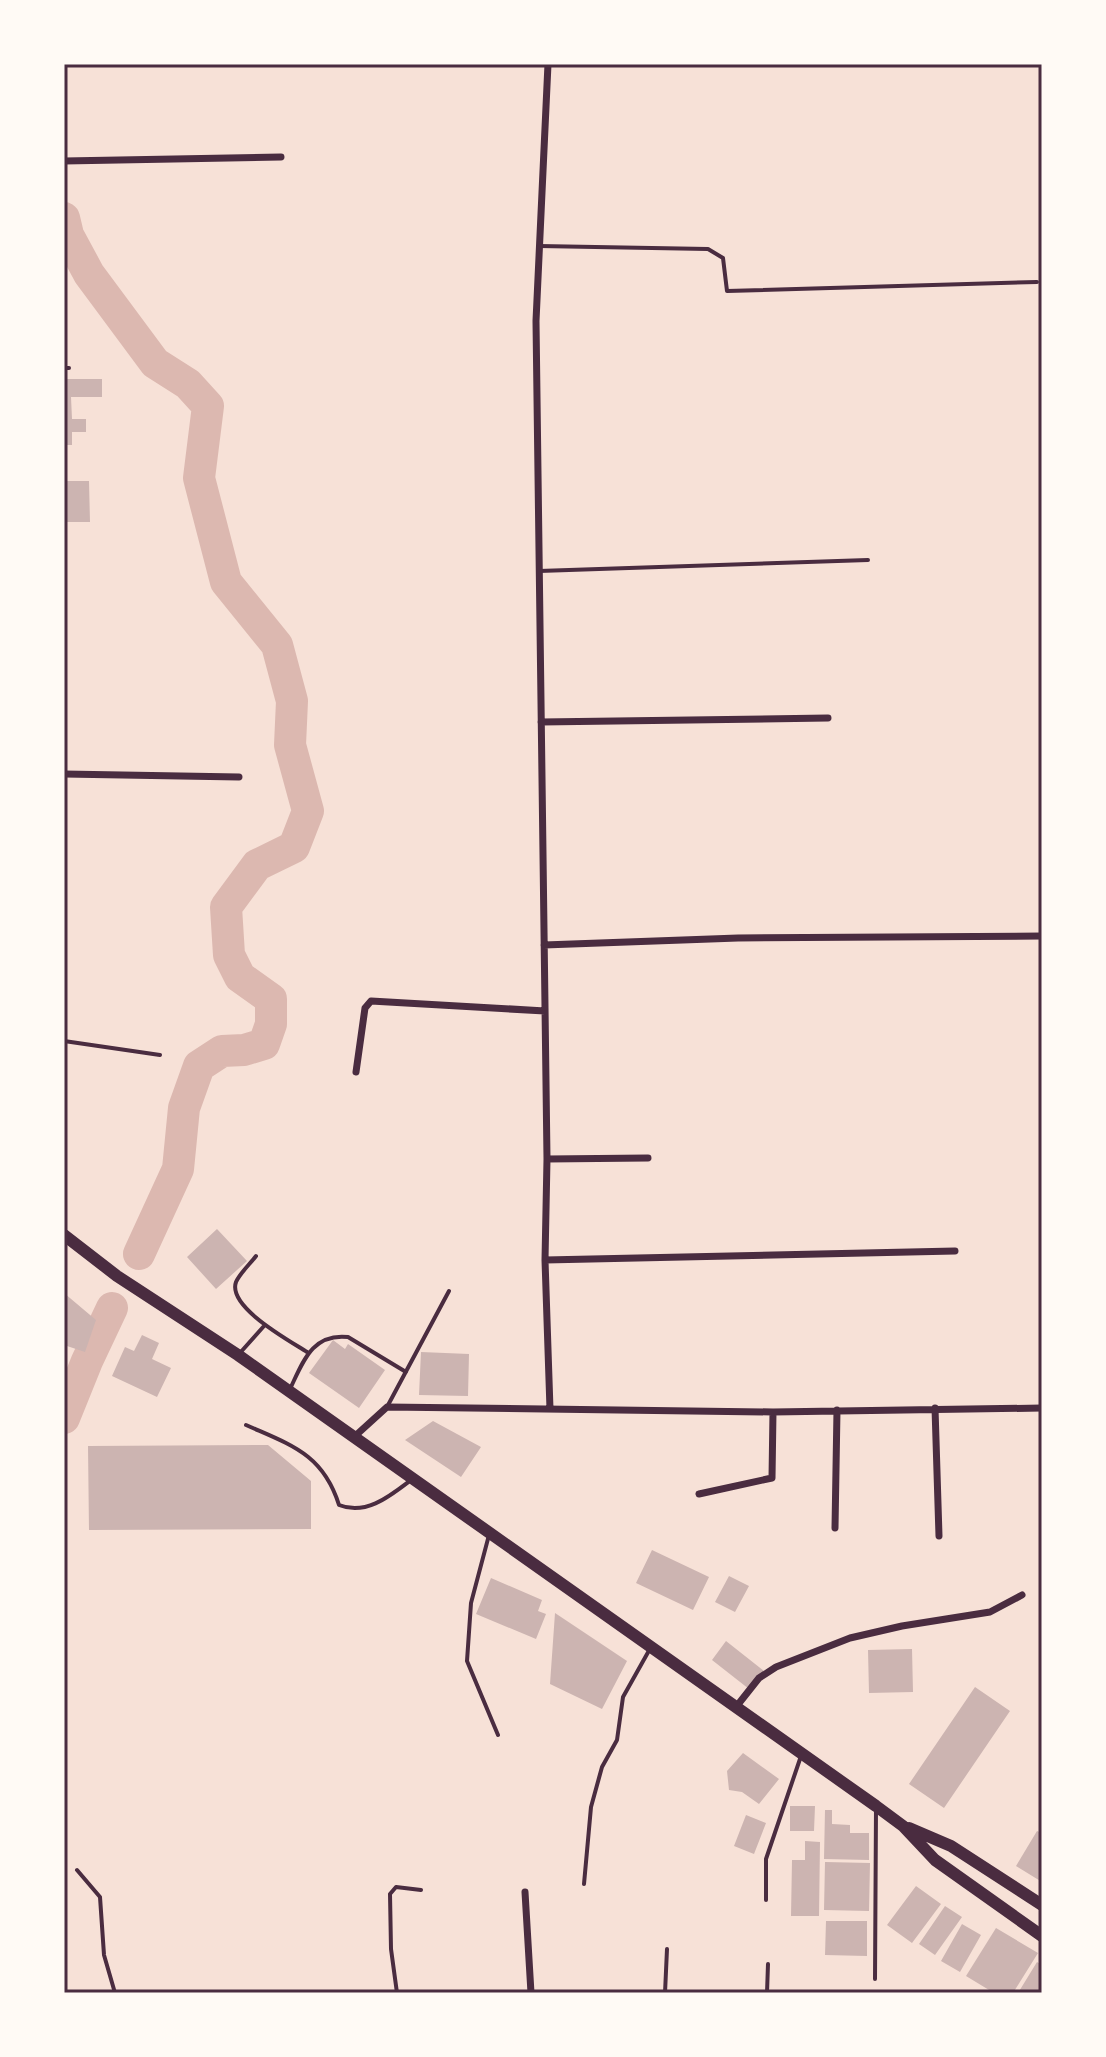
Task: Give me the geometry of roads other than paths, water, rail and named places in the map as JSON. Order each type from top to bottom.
[{"type":"highway","points":[[64,1235],[117,1276],[238,1355],[876,1806],[903,1826],[935,1860],[1042,1936]]},
{"type":"highway","points":[[903,1826],[951,1846],[1042,1905]]},
{"type":"street","points":[[548,64],[536,321],[547,1159],[545,1260],[550,1409]]},
{"type":"street","points":[[69,161],[281,157]]},
{"type":"street","points":[[541,722],[828,718]]},
{"type":"street","points":[[64,774],[239,777]]},
{"type":"street","points":[[544,945],[738,938],[1042,936]]},
{"type":"street","points":[[356,1072],[365,1008],[371,1001],[545,1011]]},
{"type":"street","points":[[547,1159],[648,1158]]},
{"type":"street","points":[[545,1260],[955,1251]]},
{"type":"street","points":[[354,1437],[387,1407],[773,1412],[1042,1408]]},
{"type":"street","points":[[935,1408],[939,1536]]},
{"type":"street","points":[[835,1528],[837,1410]]},
{"type":"street","points":[[699,1494],[772,1478],[773,1412]]},
{"type":"street","points":[[736,1707],[759,1678],[776,1667],[850,1638],[990,1612],[1022,1595]]},
{"type":"street","points":[[525,1892],[531,1993]]},
{"type":"lane","points":[[539,246],[708,249],[723,258],[727,291],[1037,282]]},
{"type":"lane","points":[[539,571],[868,560]]},
{"type":"lane","points":[[64,1041],[160,1055]]},
{"type":"lane","points":[[256,1256],[236,1282],[235,1291],[239,1300],[264,1326],[307,1352]]},
{"type":"lane","points":[[387,1407],[449,1291]]},
{"type":"lane","points":[[238,1355],[264,1326]]},
{"type":"lane","points":[[289,1391],[307,1352],[328,1337],[348,1337],[406,1372]]},
{"type":"lane","points":[[246,1425],[295,1447],[325,1472],[339,1505],[352,1511],[386,1499],[413,1478]]},
{"type":"lane","points":[[489,1532],[471,1603],[467,1661],[498,1735]]},
{"type":"lane","points":[[584,1884],[591,1807],[602,1767],[617,1740],[623,1697],[651,1647]]},
{"type":"lane","points":[[766,1900],[766,1859],[802,1754]]},
{"type":"lane","points":[[875,1979],[876,1806]]},
{"type":"lane","points":[[77,1870],[100,1897],[104,1955],[115,1993]]},
{"type":"lane","points":[[397,1993],[391,1949],[390,1894],[396,1887],[421,1890]]},
{"type":"lane","points":[[665,1993],[667,1949]]},
{"type":"lane","points":[[767,1993],[768,1964]]},
{"type":"waterway","points":[[64,218],[68,235],[89,274],[155,363],[188,384],[208,406],[199,478],[226,582],[277,645],[292,701],[290,745],[308,811],[294,847],[257,865],[226,907],[229,955],[240,977],[271,999],[271,1024],[264,1044],[244,1050],[222,1051],[199,1066],[184,1108],[178,1169],[139,1254]]},
{"type":"waterway","points":[[64,1418],[112,1308]]}]
